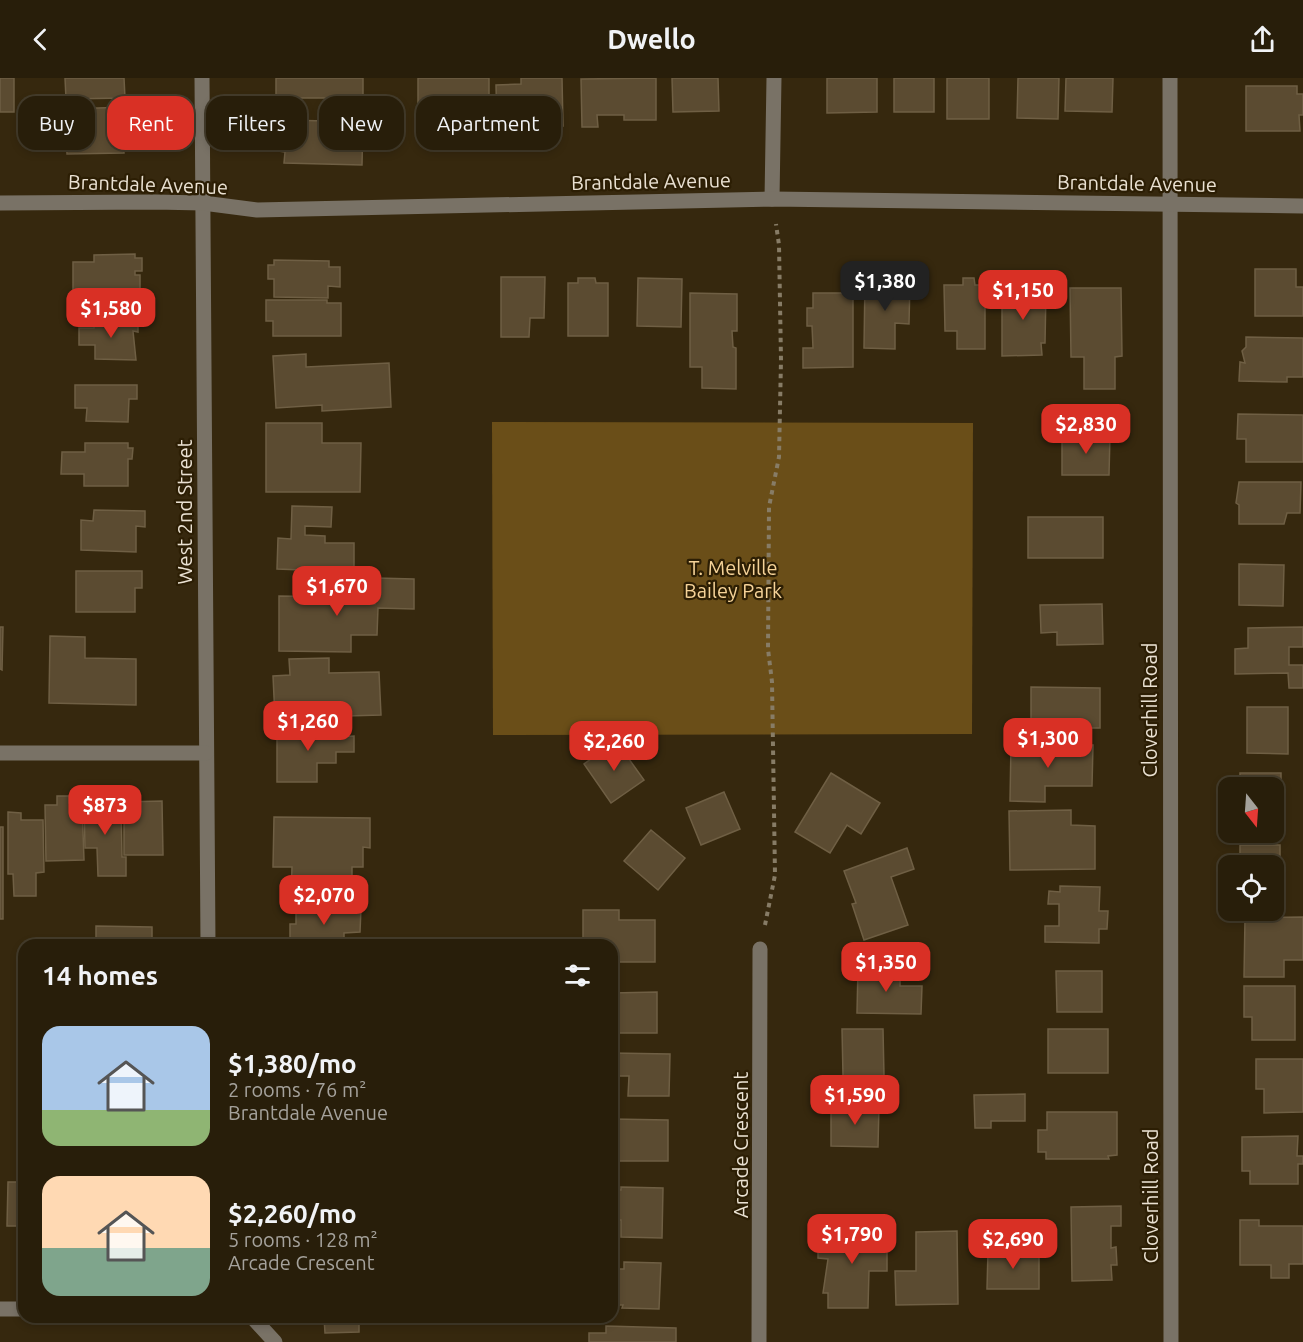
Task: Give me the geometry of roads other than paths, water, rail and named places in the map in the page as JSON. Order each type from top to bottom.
[{"type":"street","name":"West 2nd Street","points":[[202,78],[208,939]]},
{"type":"street","points":[[772,199],[774,78]]},
{"type":"street","name":"Cloverhill Road","points":[[1170,78],[1171,1342]]},
{"type":"street","name":"Brantdale Avenue","points":[[0,203],[203,203],[257,210],[772,199],[1303,206]]},
{"type":"street","points":[[0,753],[206,753]]},
{"type":"street","name":"Arcade Crescent","points":[[759,1342],[760,949]]},
{"type":"street","points":[[0,1309],[18,1309]]},
{"type":"street","points":[[258,1323],[275,1342]]},
{"type":"park label","name":"T. Melville Bailey Park","points":[[733,578]]}]
